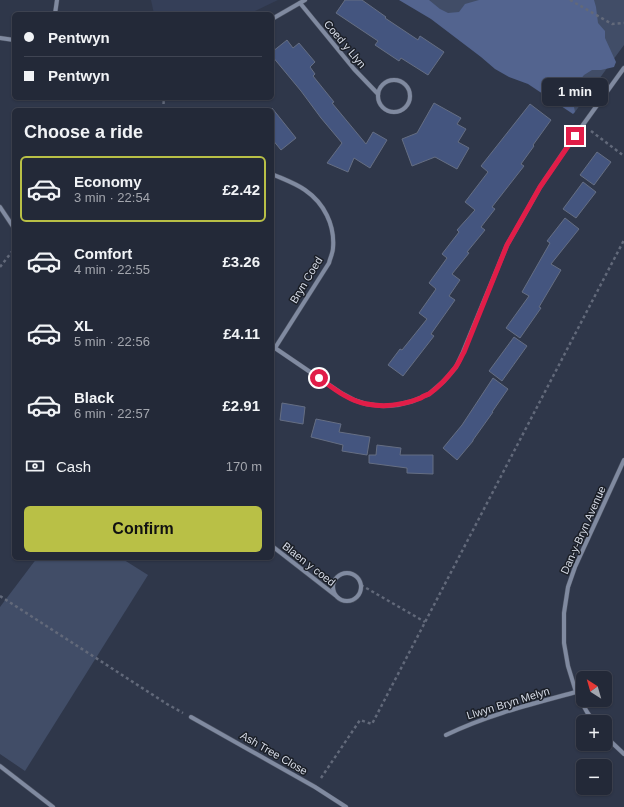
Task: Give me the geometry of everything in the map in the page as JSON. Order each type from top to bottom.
[{"type":"street","points":[[54,12],[57,0]]},
{"type":"street","points":[[274,18],[305,0]]},
{"type":"street","name":"Coed y Llyn","points":[[300,3],[354,69],[378,94]]},
{"type":"street","points":[[0,38],[12,40]]},
{"type":"street","points":[[274,348],[341,393],[366,404],[384,406],[397,405],[413,401],[429,394],[444,381],[456,367],[464,352],[507,245],[540,187],[624,68]]},
{"type":"street","points":[[397,80],[406,86],[409,100],[403,108],[393,112],[384,108],[380,104],[378,94],[383,85],[387,82],[397,80]]},
{"type":"street","name":"Bryn Coed","points":[[274,175],[306,190],[316,200],[325,211],[331,224],[333,236],[333,250],[329,263],[274,346]]},
{"type":"street","points":[[0,207],[12,225]]},
{"type":"street","name":"Dan-y-Bryn Avenue","points":[[576,692],[568,666],[564,643],[564,613],[568,587],[624,460]]},
{"type":"street","name":"Blaen y coed","points":[[274,548],[335,596]]},
{"type":"street","points":[[348,573],[357,577],[360,580],[361,585],[359,595],[352,601],[347,602],[342,601],[335,596],[332,588],[335,579],[348,573]]},
{"type":"street","name":"Llwyn Bryn Melyn","points":[[446,735],[460,728],[498,714],[576,692]]},
{"type":"street","name":"Ash Tree Close","points":[[191,717],[315,787],[346,807]]},
{"type":"street","points":[[612,743],[624,754]]},
{"type":"street","points":[[0,766],[53,807]]},
{"type":"path","points":[[570,0],[612,24],[624,23]]},
{"type":"path","points":[[583,125],[624,156]]},
{"type":"path","points":[[315,787],[360,720],[372,724],[624,240]]},
{"type":"path","points":[[0,267],[12,252]]},
{"type":"path","points":[[361,585],[425,622]]},
{"type":"path","points":[[0,596],[167,704],[191,717]]},
{"type":"shaded area","points":[[151,0],[278,0],[253,12],[154,12]]},
{"type":"shaded area","points":[[399,0],[429,0],[440,9],[448,13],[459,12],[465,4],[479,0],[594,0],[598,23],[605,31],[605,38],[616,62],[614,67],[601,70],[592,70],[584,75],[570,94],[563,99],[574,107],[575,112],[573,114],[528,84],[509,77],[495,69],[431,19]]},
{"type":"shaded area","points":[[411,0],[624,0],[624,45],[575,112]]},
{"type":"shaded area","points":[[35,560],[124,560],[148,575],[25,771],[0,754],[0,607]]},
{"type":"building","points":[[345,0],[362,0],[386,17],[385,18],[418,40],[420,36],[444,52],[428,75],[401,58],[399,61],[375,45],[378,41],[336,13]]},
{"type":"building","points":[[287,40],[293,48],[299,43],[315,62],[310,67],[315,74],[313,76],[334,102],[332,103],[366,144],[373,132],[387,140],[370,168],[354,158],[348,172],[327,163],[342,143],[274,58],[274,50]]},
{"type":"building","points":[[434,103],[461,118],[457,124],[466,129],[458,142],[469,148],[457,169],[435,157],[412,166],[402,139],[417,133]]},
{"type":"building","points":[[530,104],[551,120],[521,164],[524,166],[492,207],[495,209],[481,227],[485,230],[467,252],[469,253],[452,274],[460,280],[449,296],[455,300],[431,334],[434,336],[403,376],[388,365],[427,319],[419,313],[436,289],[429,283],[447,258],[442,254],[459,232],[457,230],[475,210],[465,202],[488,172],[481,166]]},
{"type":"building","points":[[274,110],[296,138],[281,150],[274,141]]},
{"type":"building","points":[[597,152],[611,162],[594,185],[580,175]]},
{"type":"building","points":[[583,182],[596,192],[576,218],[563,209]]},
{"type":"building","points":[[565,218],[579,229],[551,264],[561,270],[539,307],[541,308],[520,338],[506,328],[529,296],[522,292],[550,243],[547,241]]},
{"type":"building","points":[[514,337],[527,346],[502,381],[489,371]]},
{"type":"building","points":[[493,378],[508,389],[473,441],[457,460],[443,448],[462,425]]},
{"type":"building","points":[[282,403],[305,407],[303,424],[280,420]]},
{"type":"building","points":[[316,419],[341,424],[339,432],[370,437],[367,455],[342,451],[343,445],[311,437]]},
{"type":"building","points":[[377,445],[401,448],[400,455],[433,455],[433,474],[407,473],[407,468],[369,463],[369,455],[376,455]]},
{"type":"route","points":[[319,378],[354,400],[366,404],[384,406],[397,405],[413,401],[429,394],[444,381],[456,367],[464,352],[507,245],[540,187],[575,136]]}]
